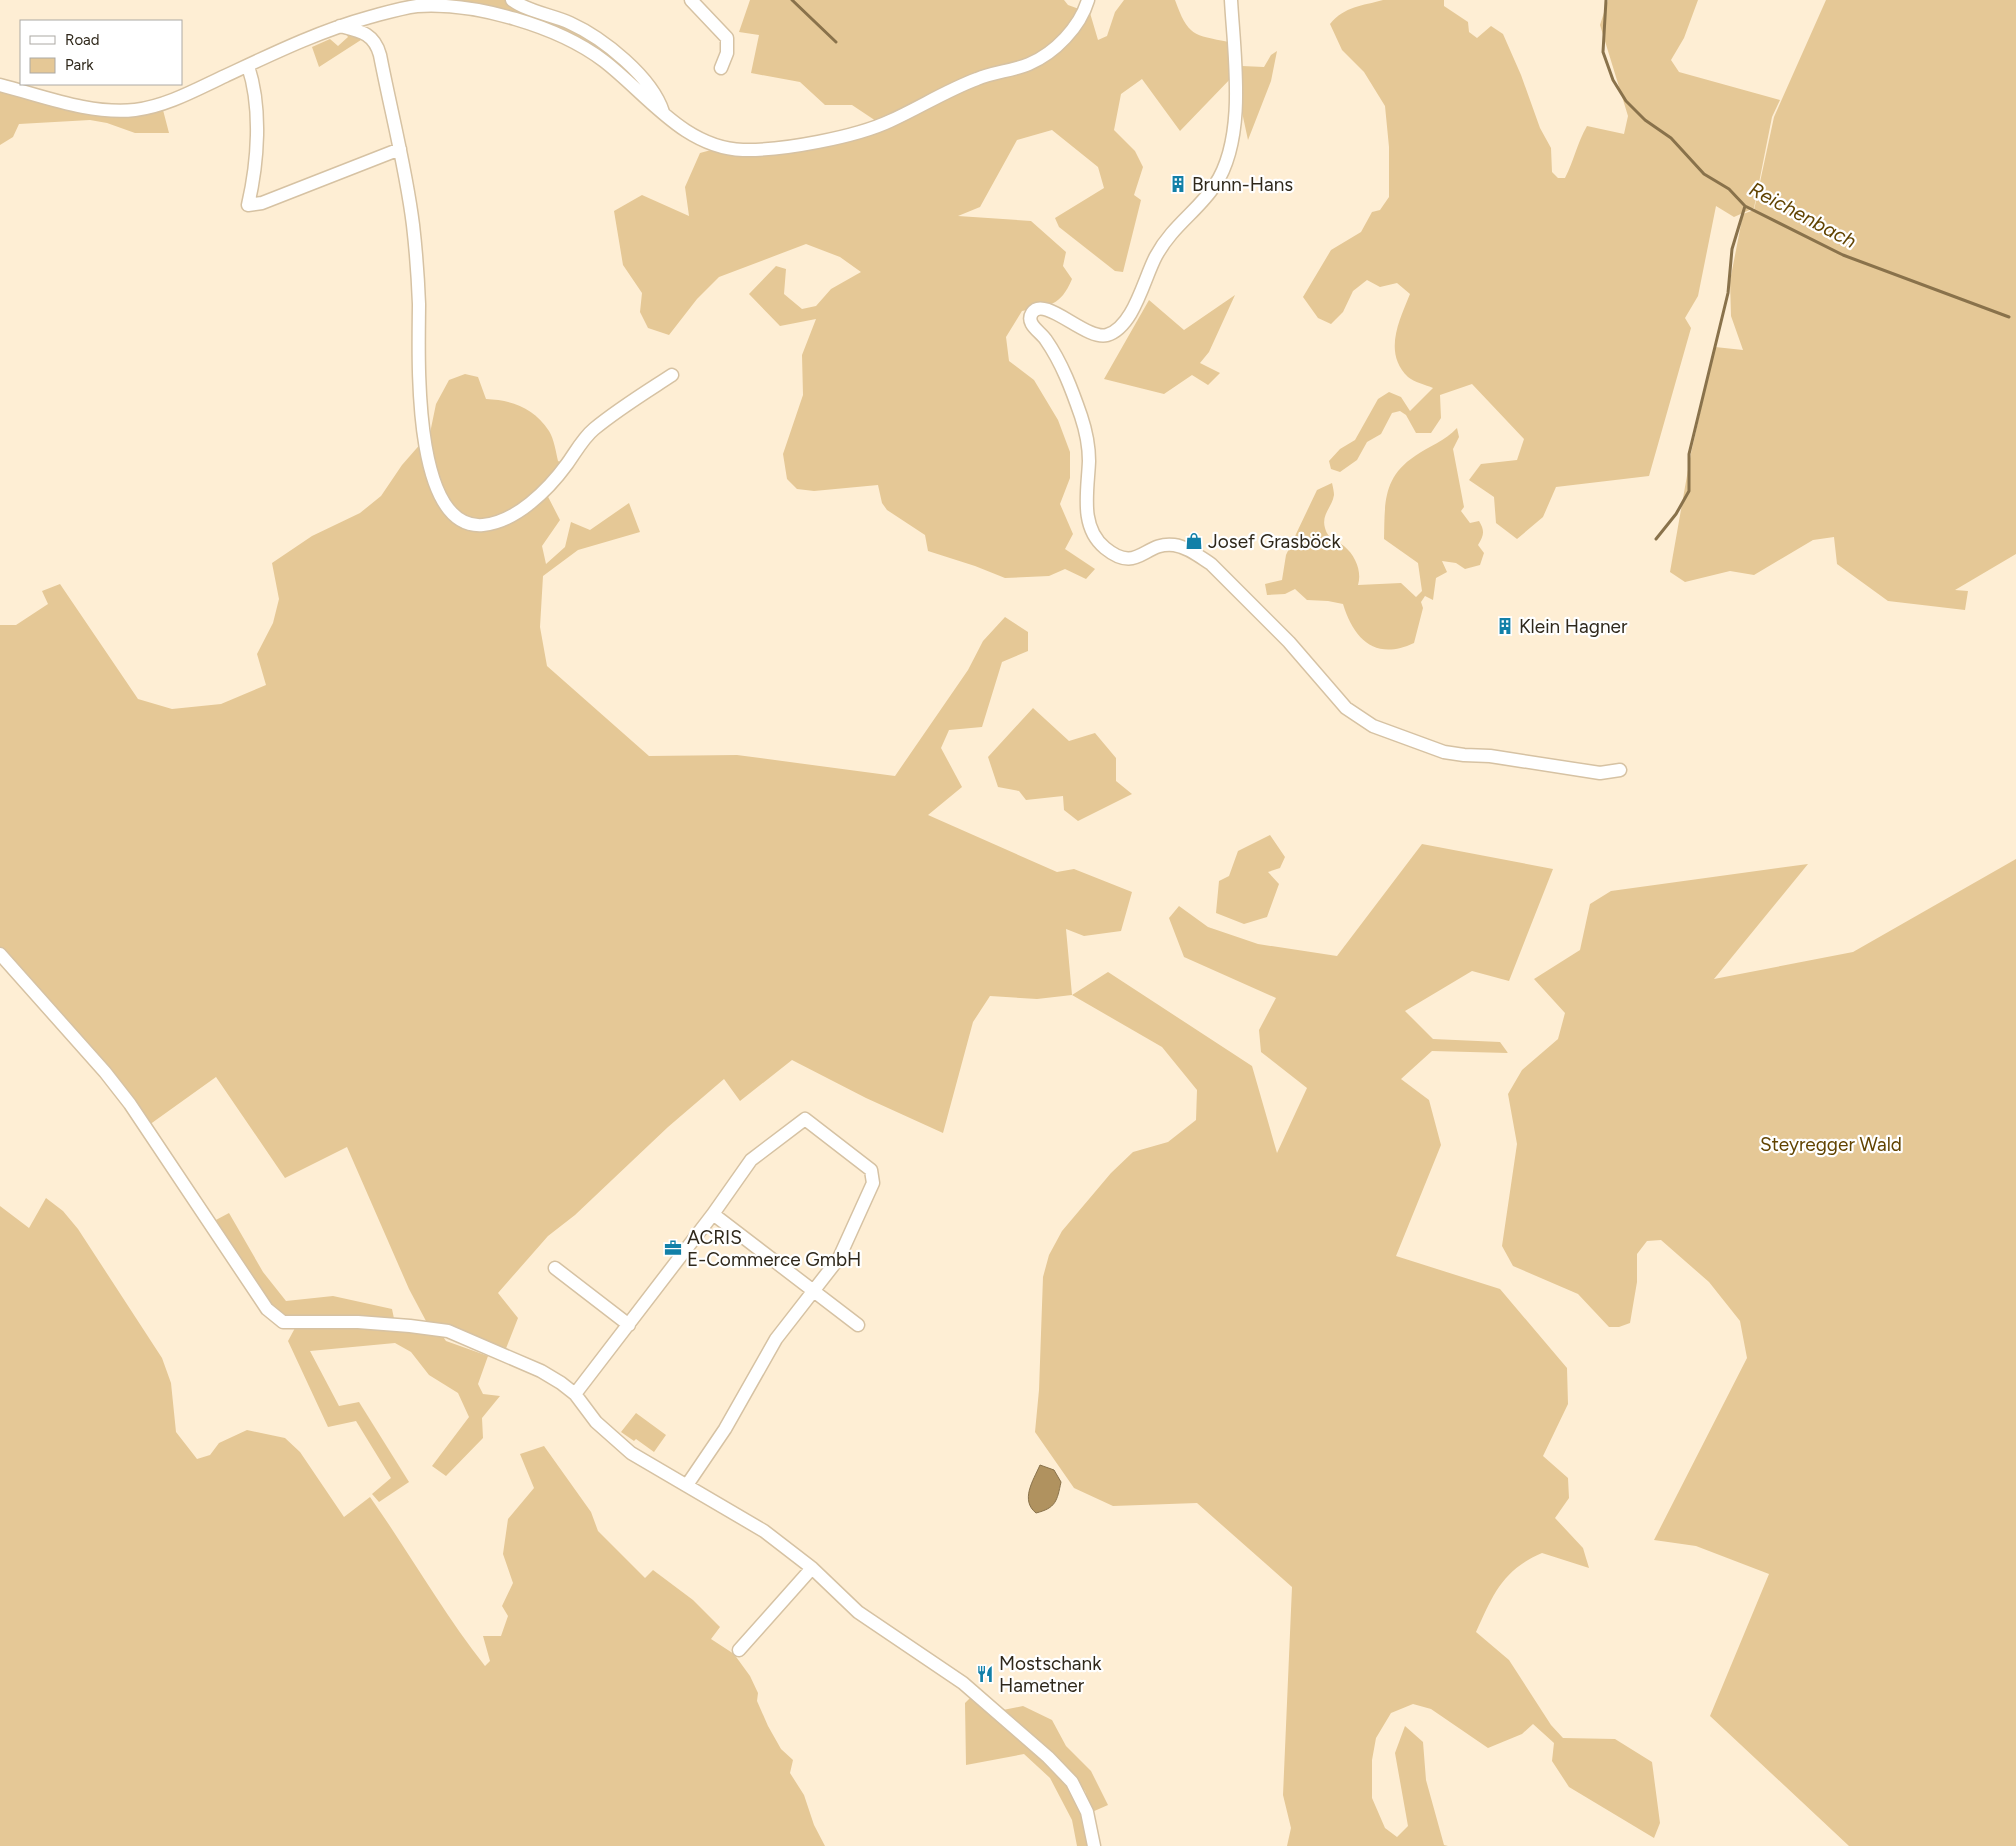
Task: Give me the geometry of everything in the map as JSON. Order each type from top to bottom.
[{"type":"street","points":[[512,0],[570,23],[598,39],[628,65],[654,92],[664,115]]},
{"type":"street","points":[[691,0],[727,38],[727,53],[721,68]]},
{"type":"street","points":[[0,85],[95,108],[134,110],[171,100],[340,26],[420,3],[481,11],[562,37],[605,62],[664,115],[691,133],[713,144],[741,149],[765,149],[866,131],[977,78],[1031,63],[1056,46],[1074,29],[1084,13],[1088,0]]},
{"type":"street","points":[[1231,0],[1235,59],[1234,114],[1231,145],[1216,183],[1168,237],[1144,280],[1137,301],[1119,329],[1105,336],[1096,335],[1085,331],[1048,309],[1040,308],[1031,315],[1030,320],[1045,338],[1062,368],[1085,426],[1089,460],[1086,503],[1093,533],[1103,546],[1123,558],[1135,559],[1166,545],[1185,548],[1211,564],[1290,642],[1346,708],[1373,726],[1424,746],[1450,753],[1490,756],[1600,773],[1620,770]]},
{"type":"street","points":[[340,26],[363,32],[376,42],[400,149],[416,261],[418,369],[424,437],[433,476],[449,510],[458,518],[483,525],[500,520],[516,512],[543,491],[593,429],[672,375]]},
{"type":"street","points":[[248,66],[252,82],[257,150],[256,172],[248,205],[262,203],[400,149]]},
{"type":"street","points":[[0,954],[130,1104],[267,1309],[283,1322],[358,1322],[448,1331],[541,1372],[575,1394],[596,1422],[631,1453],[764,1531],[812,1568],[858,1612],[963,1683],[1061,1770],[1082,1798],[1094,1846]]},
{"type":"street","points":[[575,1394],[713,1214],[754,1157],[805,1119],[871,1170],[873,1183],[839,1258],[776,1339],[725,1429],[687,1486]]},
{"type":"street","points":[[713,1214],[858,1325]]},
{"type":"street","points":[[555,1268],[629,1325]]},
{"type":"street","points":[[739,1650],[812,1568]]},
{"type":"green space","points":[[439,0],[506,0],[595,39],[653,95],[593,48]]},
{"type":"green space","points":[[750,0],[1064,0],[1068,5],[1090,13],[1098,40],[1107,36],[1115,12],[1124,0],[1175,0],[1184,21],[1193,32],[1207,38],[1229,42],[1232,57],[1229,68],[1235,74],[1242,66],[1264,67],[1271,55],[1277,51],[1271,81],[1248,140],[1234,75],[1180,131],[1142,79],[1121,94],[1114,130],[1135,151],[1143,167],[1134,195],[1141,200],[1123,272],[1115,271],[1059,227],[1055,218],[1104,188],[1098,167],[1052,130],[1017,140],[980,207],[958,216],[1031,221],[1066,252],[1063,266],[1072,279],[1068,288],[1058,300],[1047,306],[1022,311],[1006,337],[1009,361],[1034,380],[1058,420],[1070,452],[1070,478],[1060,504],[1073,534],[1065,549],[1095,569],[1086,579],[1065,569],[1049,576],[1005,578],[928,551],[925,535],[887,510],[882,503],[878,485],[814,491],[797,489],[787,479],[783,454],[803,395],[802,355],[816,319],[780,326],[749,294],[776,266],[786,269],[784,294],[802,309],[816,306],[831,289],[861,272],[840,257],[806,244],[719,277],[697,299],[669,335],[648,328],[640,312],[642,293],[623,265],[614,211],[642,195],[689,216],[685,187],[700,153],[711,150],[738,156],[756,155],[885,127],[852,105],[825,105],[800,82],[751,73],[759,35],[739,32]]},
{"type":"green space","points":[[1383,0],[1444,0],[1444,6],[1468,22],[1469,32],[1477,38],[1491,26],[1503,34],[1521,75],[1540,128],[1551,148],[1552,172],[1558,178],[1565,178],[1587,126],[1624,134],[1628,116],[1600,25],[1608,0],[1698,0],[1684,38],[1671,60],[1679,72],[1780,100],[1772,117],[1754,208],[1734,217],[1716,206],[1698,296],[1685,318],[1691,328],[1649,476],[1556,487],[1543,517],[1517,539],[1496,523],[1494,497],[1469,480],[1481,464],[1517,460],[1524,439],[1472,384],[1440,395],[1441,418],[1431,433],[1416,433],[1406,415],[1400,411],[1392,413],[1381,434],[1367,442],[1357,460],[1340,472],[1331,469],[1329,461],[1340,449],[1355,440],[1378,399],[1389,392],[1401,397],[1410,411],[1433,388],[1408,377],[1400,368],[1396,358],[1395,347],[1398,326],[1410,294],[1397,283],[1380,287],[1367,280],[1353,291],[1343,312],[1331,324],[1318,318],[1303,297],[1331,250],[1361,232],[1372,212],[1380,210],[1389,197],[1389,147],[1385,106],[1364,72],[1342,50],[1330,24],[1348,10]]},
{"type":"green space","points":[[1826,0],[2016,0],[2016,554],[1955,590],[1968,591],[1965,610],[1888,601],[1837,564],[1834,537],[1813,540],[1754,575],[1730,571],[1685,582],[1670,572],[1691,453],[1715,347],[1743,350],[1731,316],[1730,281],[1743,214],[1754,210],[1774,117]]},
{"type":"green space","points":[[344,31],[364,38],[319,67],[312,47],[330,39],[338,46],[348,37]]},
{"type":"green space","points":[[0,87],[82,108],[163,110],[169,133],[135,133],[107,123],[90,120],[19,124],[13,137],[0,145]]},
{"type":"green space","points":[[1235,295],[1209,352],[1200,363],[1220,373],[1208,385],[1192,375],[1164,394],[1104,379],[1149,300],[1184,330]]},
{"type":"green space","points":[[465,374],[478,377],[486,399],[505,401],[522,407],[536,416],[551,434],[558,461],[563,463],[543,487],[560,520],[542,546],[546,564],[565,547],[571,522],[590,530],[629,503],[640,532],[578,550],[543,576],[540,627],[547,666],[649,756],[737,755],[895,776],[968,670],[983,641],[1005,617],[1028,632],[1028,651],[1002,662],[982,727],[949,730],[941,748],[962,787],[928,815],[1057,872],[1074,869],[1132,892],[1121,931],[1084,936],[1066,929],[1072,995],[1037,999],[990,996],[973,1022],[943,1133],[866,1098],[792,1060],[740,1101],[724,1079],[668,1127],[575,1215],[548,1236],[498,1293],[518,1318],[505,1351],[426,1321],[409,1289],[347,1147],[285,1178],[216,1077],[149,1125],[36,987],[0,948],[0,625],[16,625],[48,604],[42,591],[60,584],[138,699],[172,709],[221,704],[266,685],[257,654],[273,623],[279,599],[272,563],[312,536],[360,513],[381,496],[402,465],[430,433],[436,404],[449,380]]},
{"type":"green space","points":[[1457,428],[1459,437],[1453,449],[1464,507],[1461,511],[1470,523],[1479,521],[1481,524],[1483,533],[1478,545],[1484,553],[1480,565],[1465,569],[1456,563],[1442,561],[1447,572],[1436,578],[1433,600],[1425,596],[1421,602],[1423,608],[1414,643],[1388,650],[1378,648],[1368,644],[1360,637],[1353,628],[1343,604],[1307,600],[1295,589],[1285,594],[1267,595],[1265,584],[1282,580],[1286,555],[1317,490],[1332,483],[1333,500],[1324,519],[1326,532],[1344,546],[1355,559],[1359,575],[1358,585],[1401,583],[1416,597],[1422,591],[1418,563],[1384,539],[1388,493],[1396,473],[1404,464]]},
{"type":"green space","points":[[1033,708],[1069,741],[1095,733],[1116,758],[1116,781],[1132,794],[1078,821],[1064,810],[1063,796],[1026,800],[1019,791],[998,787],[988,757]]},
{"type":"green space","points":[[1270,835],[1285,857],[1280,868],[1268,872],[1279,884],[1267,917],[1244,924],[1216,913],[1219,881],[1229,876],[1238,851]]},
{"type":"green space","points":[[1422,844],[1553,869],[1509,981],[1472,971],[1405,1011],[1433,1039],[1500,1042],[1508,1053],[1432,1051],[1401,1079],[1429,1100],[1441,1145],[1396,1256],[1500,1289],[1567,1368],[1568,1404],[1543,1456],[1568,1478],[1569,1498],[1555,1518],[1583,1548],[1589,1568],[1542,1553],[1528,1560],[1517,1567],[1500,1585],[1476,1632],[1509,1660],[1551,1725],[1563,1738],[1615,1739],[1652,1762],[1660,1823],[1654,1838],[1569,1787],[1552,1761],[1554,1743],[1533,1724],[1522,1734],[1488,1748],[1431,1709],[1413,1704],[1391,1713],[1376,1738],[1372,1760],[1372,1798],[1385,1828],[1397,1837],[1408,1826],[1395,1753],[1405,1726],[1423,1742],[1426,1780],[1444,1845],[1448,1846],[1287,1846],[1291,1828],[1283,1795],[1292,1587],[1197,1503],[1113,1506],[1074,1488],[1035,1432],[1039,1390],[1043,1277],[1049,1255],[1062,1231],[1111,1173],[1133,1152],[1168,1142],[1196,1120],[1197,1090],[1162,1047],[1072,995],[1108,972],[1252,1066],[1277,1153],[1307,1088],[1261,1052],[1259,1030],[1276,998],[1184,957],[1169,918],[1179,906],[1208,927],[1258,944],[1337,956]]},
{"type":"green space","name":"Steyregger Wald","points":[[2016,859],[2016,1846],[1849,1846],[1710,1716],[1769,1574],[1696,1546],[1654,1540],[1747,1358],[1740,1321],[1709,1282],[1661,1240],[1647,1241],[1637,1254],[1637,1282],[1630,1323],[1619,1327],[1609,1327],[1578,1294],[1513,1266],[1502,1246],[1517,1144],[1508,1094],[1522,1070],[1558,1039],[1565,1013],[1534,979],[1580,950],[1590,904],[1611,891],[1808,864],[1714,979],[1853,952]]},
{"type":"green space","points":[[46,1198],[63,1211],[78,1229],[162,1358],[171,1383],[176,1432],[197,1459],[210,1455],[219,1443],[247,1430],[285,1438],[300,1452],[344,1517],[370,1497],[455,1625],[485,1666],[490,1661],[483,1636],[501,1636],[508,1616],[502,1606],[513,1583],[503,1554],[508,1519],[534,1488],[520,1454],[544,1446],[591,1512],[598,1531],[645,1578],[653,1570],[693,1600],[720,1627],[711,1639],[734,1654],[750,1676],[758,1693],[757,1701],[768,1726],[781,1749],[793,1760],[790,1773],[804,1795],[814,1825],[825,1846],[0,1846],[0,1206],[29,1228]]},
{"type":"green space","points":[[229,1213],[263,1272],[286,1301],[333,1296],[392,1309],[396,1328],[441,1334],[446,1341],[488,1356],[478,1384],[483,1394],[500,1396],[482,1418],[483,1438],[446,1476],[432,1466],[469,1417],[458,1393],[429,1375],[411,1352],[395,1343],[310,1351],[339,1406],[359,1402],[409,1482],[379,1502],[372,1494],[391,1478],[356,1421],[328,1427],[288,1341],[295,1328],[290,1318],[273,1308],[214,1221]]},
{"type":"green space","points":[[636,1413],[666,1435],[654,1452],[636,1439],[634,1441],[621,1432]]},
{"type":"green space","points":[[971,1697],[1059,1772],[1078,1798],[1090,1846],[1077,1846],[1072,1820],[1050,1778],[1024,1754],[966,1765],[965,1703]]},
{"type":"green space","points":[[1023,1706],[1052,1720],[1066,1746],[1091,1771],[1108,1805],[1092,1812],[1085,1791],[1066,1769],[998,1711]]},
{"type":"shaded area","points":[[1040,1465],[1054,1470],[1061,1482],[1057,1499],[1052,1506],[1036,1513],[1031,1508],[1028,1496],[1031,1484]]},
{"type":"waterway","points":[[792,0],[836,42]]},
{"type":"waterway","name":"Reichenbach","points":[[1606,0],[1603,52],[1613,80],[1626,101],[1645,120],[1671,138],[1704,174],[1729,189],[1745,206],[1843,255],[2009,317]]},
{"type":"waterway","points":[[1656,539],[1676,514],[1689,491],[1689,454],[1728,293],[1732,249],[1745,206]]},
{"type":"place","name":"Brunn-Hans","points":[[1178,184]]},
{"type":"place","name":"Josef Grasböck","points":[[1194,541]]},
{"type":"place","name":"Klein Hagner","points":[[1505,626]]},
{"type":"place","name":"ACRIS E-Commerce GmbH","points":[[673,1248]]},
{"type":"place","name":"Mostschank Hametner","points":[[985,1674]]}]
